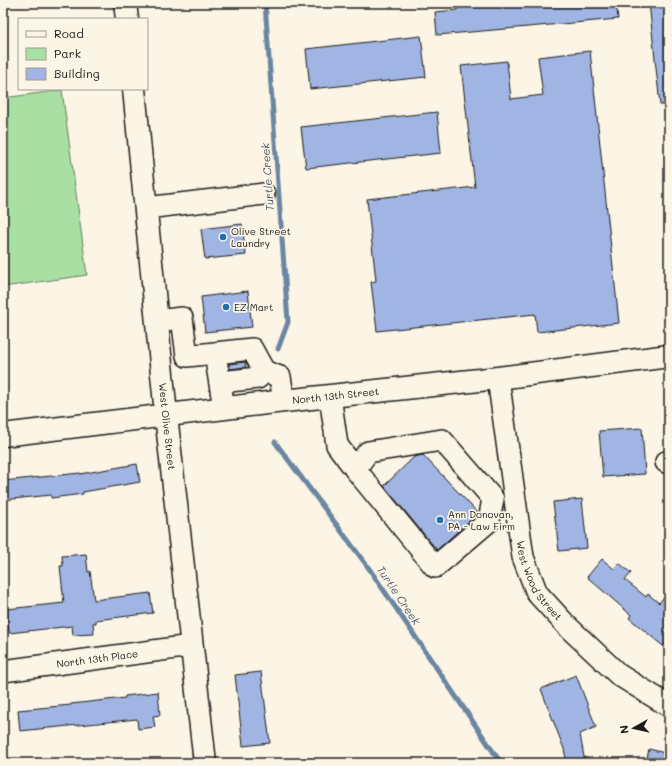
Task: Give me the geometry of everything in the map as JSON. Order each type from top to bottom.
[{"type":"main road","points":[[125,3],[127,18]]},
{"type":"main road","name":"West Olive Street","points":[[134,90],[166,415],[205,763]]},
{"type":"main road","name":"North 13th Street","points":[[3,435],[284,401],[498,378],[669,356]]},
{"type":"street","points":[[146,208],[264,194]]},
{"type":"street","points":[[157,321],[182,318],[187,356],[252,349],[264,371],[280,377],[284,401]]},
{"type":"street","points":[[215,354],[224,408]]},
{"type":"street","points":[[220,382],[258,378],[264,371]]},
{"type":"street","name":"West Wood Street","points":[[498,378],[523,557],[537,593],[567,626],[619,675],[669,706]]},
{"type":"street","points":[[330,396],[337,445],[355,470],[435,567],[489,521],[493,499]]},
{"type":"street","points":[[355,470],[368,452],[442,440],[493,499]]},
{"type":"street","points":[[493,499],[514,497]]},
{"type":"street","name":"North 13th Place","points":[[3,671],[191,646]]},
{"type":"green space","points":[[62,90],[87,275],[3,287],[3,98]]},
{"type":"building","points":[[457,3],[616,3],[618,19],[437,35],[435,12],[457,10]]},
{"type":"building","points":[[649,3],[669,3],[669,105],[660,105]]},
{"type":"building","points":[[421,36],[426,77],[310,89],[306,49]]},
{"type":"building","points":[[590,51],[619,323],[537,332],[535,314],[377,331],[371,282],[376,281],[367,199],[475,187],[461,66],[507,61],[511,99],[543,95],[538,57]]},
{"type":"building","points":[[437,112],[441,153],[306,168],[301,127]]},
{"type":"building","points":[[242,224],[246,255],[205,259],[201,229]]},
{"type":"building","points":[[248,291],[252,327],[205,332],[201,297]]},
{"type":"building","points":[[245,362],[246,367],[230,369],[229,364]]},
{"type":"building","points":[[642,428],[645,474],[603,477],[599,431]]},
{"type":"building","points":[[423,455],[478,513],[437,550],[384,486],[414,457]]},
{"type":"building","points":[[137,464],[140,482],[83,492],[83,494],[51,498],[51,495],[3,500],[3,481],[80,474]]},
{"type":"building","points":[[582,499],[587,548],[559,551],[553,502]]},
{"type":"building","points":[[86,554],[94,600],[150,593],[153,613],[96,620],[96,623],[93,623],[94,634],[73,635],[72,626],[9,633],[7,609],[64,603],[60,566],[63,566],[62,556]]},
{"type":"building","points":[[602,559],[614,569],[619,563],[631,573],[625,580],[646,597],[648,594],[659,603],[669,591],[669,639],[663,646],[629,618],[631,615],[587,577]]},
{"type":"building","points":[[261,672],[270,743],[243,746],[235,675]]},
{"type":"building","points":[[576,675],[596,727],[580,734],[585,763],[567,763],[564,749],[541,689]]},
{"type":"building","points":[[158,692],[160,715],[153,716],[155,727],[138,729],[137,719],[20,731],[18,710],[71,705]]},
{"type":"building","points":[[649,749],[669,754],[669,763],[646,763]]},
{"type":"waterway","name":"Turtle Creek","points":[[265,3],[288,322],[278,349]]},
{"type":"waterway","name":"Turtle Creek","points":[[275,442],[368,567],[501,763]]},
{"type":"place","name":"Olive Street Laundry","points":[[223,237]]},
{"type":"place","name":"EZ Mart","points":[[226,307]]},
{"type":"place","name":"Ann Donovan, PA - Law Firm","points":[[440,520]]}]
